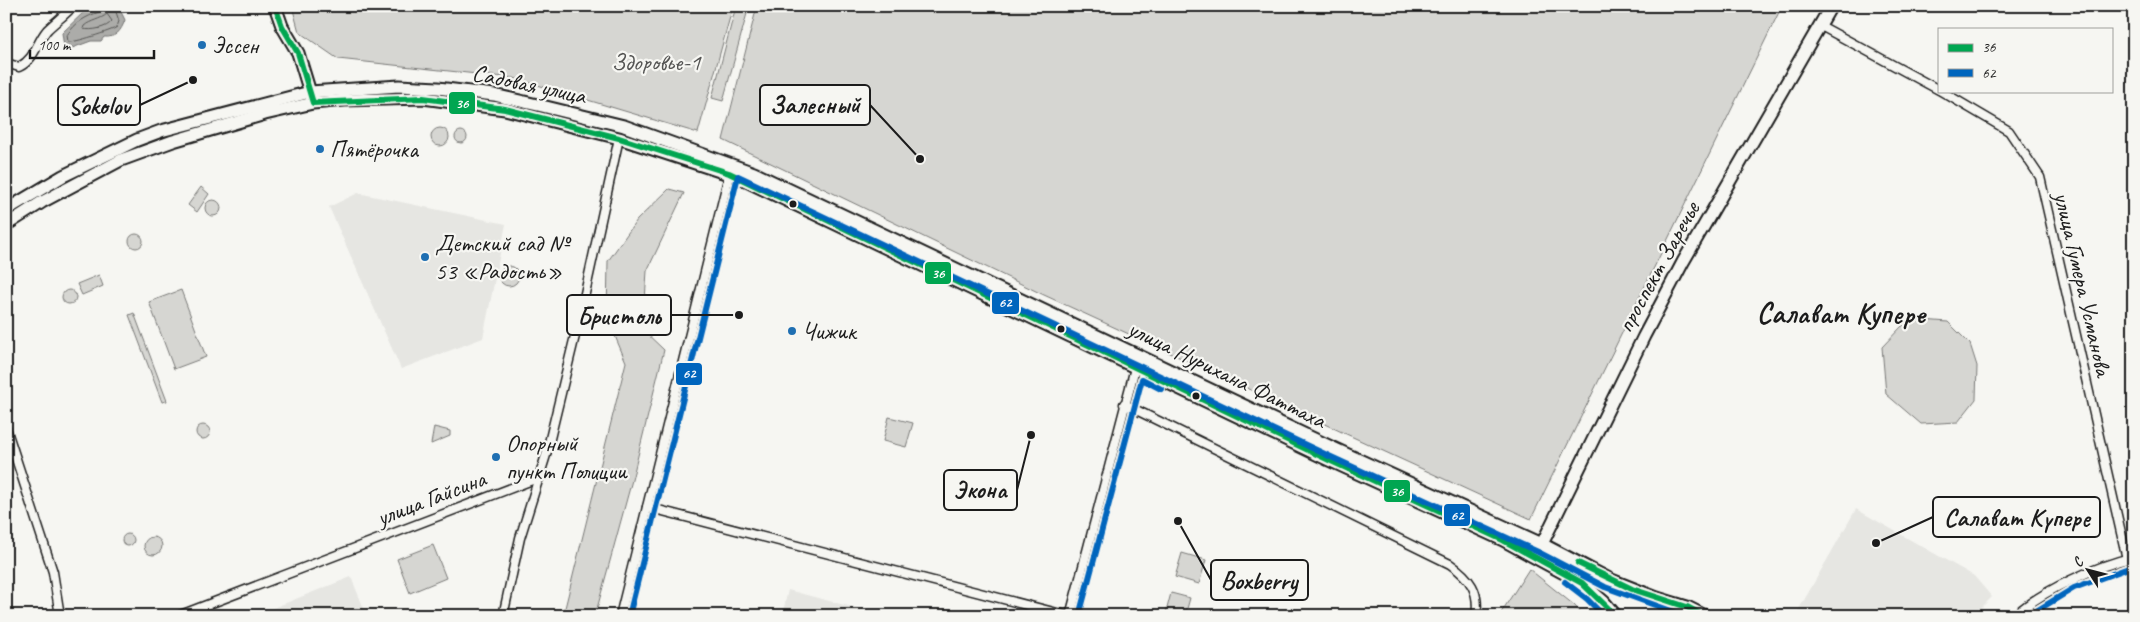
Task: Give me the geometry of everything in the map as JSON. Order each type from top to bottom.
[{"type":"street","points":[[9,64],[19,67],[27,63],[33,57],[47,31],[73,6]]},
{"type":"street","points":[[275,6],[282,26],[298,53],[311,98]]},
{"type":"street","name":"проспект Заречье","points":[[1536,556],[1644,336],[1683,262],[1831,6]]},
{"type":"street","name":"улица Гумера Усманова","points":[[1821,26],[1938,90]]},
{"type":"street","name":"Садовая улица","points":[[311,98],[399,86],[438,88],[494,95],[624,126],[730,169]]},
{"type":"street","name":"улица Гумера Усманова","points":[[1942,92],[2009,131],[2040,177],[2130,558]]},
{"type":"street","points":[[6,210],[63,176],[137,140],[161,131],[311,98]]},
{"type":"street","points":[[6,225],[42,202],[121,160],[173,141],[311,98]]},
{"type":"street","name":"Садовая улица","points":[[311,98],[345,100],[441,99],[505,109],[730,169]]},
{"type":"street","points":[[503,616],[520,538],[540,477],[582,307],[619,138]]},
{"type":"street","points":[[620,616],[730,169]]},
{"type":"street","name":"улица Нурихана Фаттаха","points":[[730,169],[1137,361],[1536,556],[1582,583],[1604,602],[1616,616]]},
{"type":"street","points":[[647,507],[1069,616],[1137,361]]},
{"type":"street","name":"улица Нурихана Фаттаха","points":[[1137,361],[1542,544],[1632,589],[1687,607],[1705,616]]},
{"type":"street","points":[[1124,404],[1450,564],[1466,576],[1475,588],[1477,601],[1476,616]]},
{"type":"street","points":[[6,428],[53,572],[60,616]]},
{"type":"street","name":"улица Гайсина","points":[[178,616],[540,477]]},
{"type":"street","points":[[2014,616],[2024,607],[2083,574],[2130,558]]},
{"type":"shaded area","name":"Детский сад № 53 «Радость»","points":[[358,193],[506,224],[483,338],[401,369],[329,207]]},
{"type":"shaded area","points":[[1856,509],[1974,576],[1992,597],[1973,616],[1795,616]]},
{"type":"shaded area","points":[[351,577],[367,616],[253,616]]},
{"type":"shaded area","points":[[788,590],[814,597],[886,616],[782,616]]},
{"type":"green space","name":"Здоровье-1","points":[[292,6],[733,6],[698,133],[514,78],[338,59],[299,32]]},
{"type":"green space","points":[[736,6],[749,6],[723,101],[712,98]]},
{"type":"green space","points":[[757,6],[1782,6],[1531,519],[1044,295],[723,140]]},
{"type":"green space","points":[[440,128],[448,133],[449,137],[444,145],[440,146],[432,141],[431,137],[436,129]]},
{"type":"green space","points":[[461,131],[467,137],[461,143],[455,137]]},
{"type":"green space","points":[[201,187],[209,194],[197,212],[188,205]]},
{"type":"green space","points":[[669,189],[684,193],[647,271],[643,330],[664,350],[632,480],[595,616],[563,616],[626,362],[607,317],[608,261],[637,220]]},
{"type":"green space","points":[[213,200],[219,202],[221,208],[219,214],[213,216],[207,214],[205,208],[207,202]]},
{"type":"green space","points":[[133,234],[139,234],[143,241],[139,248],[133,248],[129,244],[129,238]]},
{"type":"green space","points":[[509,266],[516,269],[519,276],[516,283],[509,286],[502,283],[499,276],[502,269]]},
{"type":"green space","points":[[99,275],[103,286],[82,295],[77,284]]},
{"type":"green space","points":[[66,290],[72,290],[76,297],[72,304],[66,304],[62,300],[62,294]]},
{"type":"green space","points":[[181,290],[206,357],[174,369],[149,302]]},
{"type":"green space","points":[[134,313],[167,401],[162,402],[129,315]]},
{"type":"green space","points":[[1923,320],[1948,322],[1970,344],[1977,366],[1976,399],[1958,422],[1921,424],[1886,394],[1882,347],[1902,326]]},
{"type":"green space","points":[[889,417],[913,423],[906,447],[883,441]]},
{"type":"green space","points":[[200,425],[206,425],[210,432],[206,439],[200,439],[196,435],[196,429]]},
{"type":"green space","points":[[434,427],[450,431],[450,436],[431,444]]},
{"type":"green space","points":[[986,469],[1012,477],[1014,481],[1007,509],[977,501]]},
{"type":"green space","points":[[126,534],[130,534],[134,540],[130,546],[126,546],[122,542],[122,538]]},
{"type":"green space","points":[[149,537],[157,537],[162,542],[160,553],[149,555],[144,550],[144,542]]},
{"type":"green space","points":[[433,545],[446,578],[410,593],[397,559]]},
{"type":"green space","points":[[1182,553],[1206,560],[1199,584],[1175,577]]},
{"type":"green space","points":[[1529,569],[1574,605],[1584,616],[1499,616]]},
{"type":"green space","points":[[1171,593],[1190,598],[1185,616],[1165,616]]},
{"type":"water","points":[[100,6],[110,9],[118,6],[125,20],[120,30],[115,35],[104,37],[101,41],[91,41],[72,48],[64,47],[62,33],[87,9]]},
{"type":"transit line","name":"36","points":[[275,6],[282,26],[298,53],[313,103],[423,98],[505,109],[619,138],[729,173],[1329,460],[1503,540],[1582,583],[1616,616]]},
{"type":"transit line","name":"62","points":[[629,616],[738,176],[1329,456],[1538,552],[1605,587],[1685,616]]},
{"type":"transit line","name":"62","points":[[1079,616],[1142,379],[1161,389]]},
{"type":"transit line","name":"36","points":[[1578,563],[1632,589],[1687,607],[1704,616]]},
{"type":"transit line","name":"62","points":[[2028,616],[2074,588],[2134,566]]},
{"type":"transit line","name":"62","points":[[1565,582],[1587,599],[1604,616]]},
{"type":"place","name":"Эссен","points":[[202,45]]},
{"type":"place","name":"Sokolov","points":[[193,80]]},
{"type":"place","name":"Пятёрочка","points":[[320,149]]},
{"type":"place","name":"Залесный","points":[[920,159]]},
{"type":"place","name":"Детский сад № 53 «Радость»","points":[[425,257]]},
{"type":"place","name":"Бристоль","points":[[739,315]]},
{"type":"place","name":"Чижик","points":[[792,331]]},
{"type":"place","name":"Экона","points":[[1031,435]]},
{"type":"place","name":"Опорный пункт Полиции","points":[[496,457]]},
{"type":"place","name":"Boxberry","points":[[1178,521]]},
{"type":"place","name":"Салават Күпере","points":[[1876,543]]},
{"type":"district","name":"Салават Купере","points":[[1841,313]]}]
